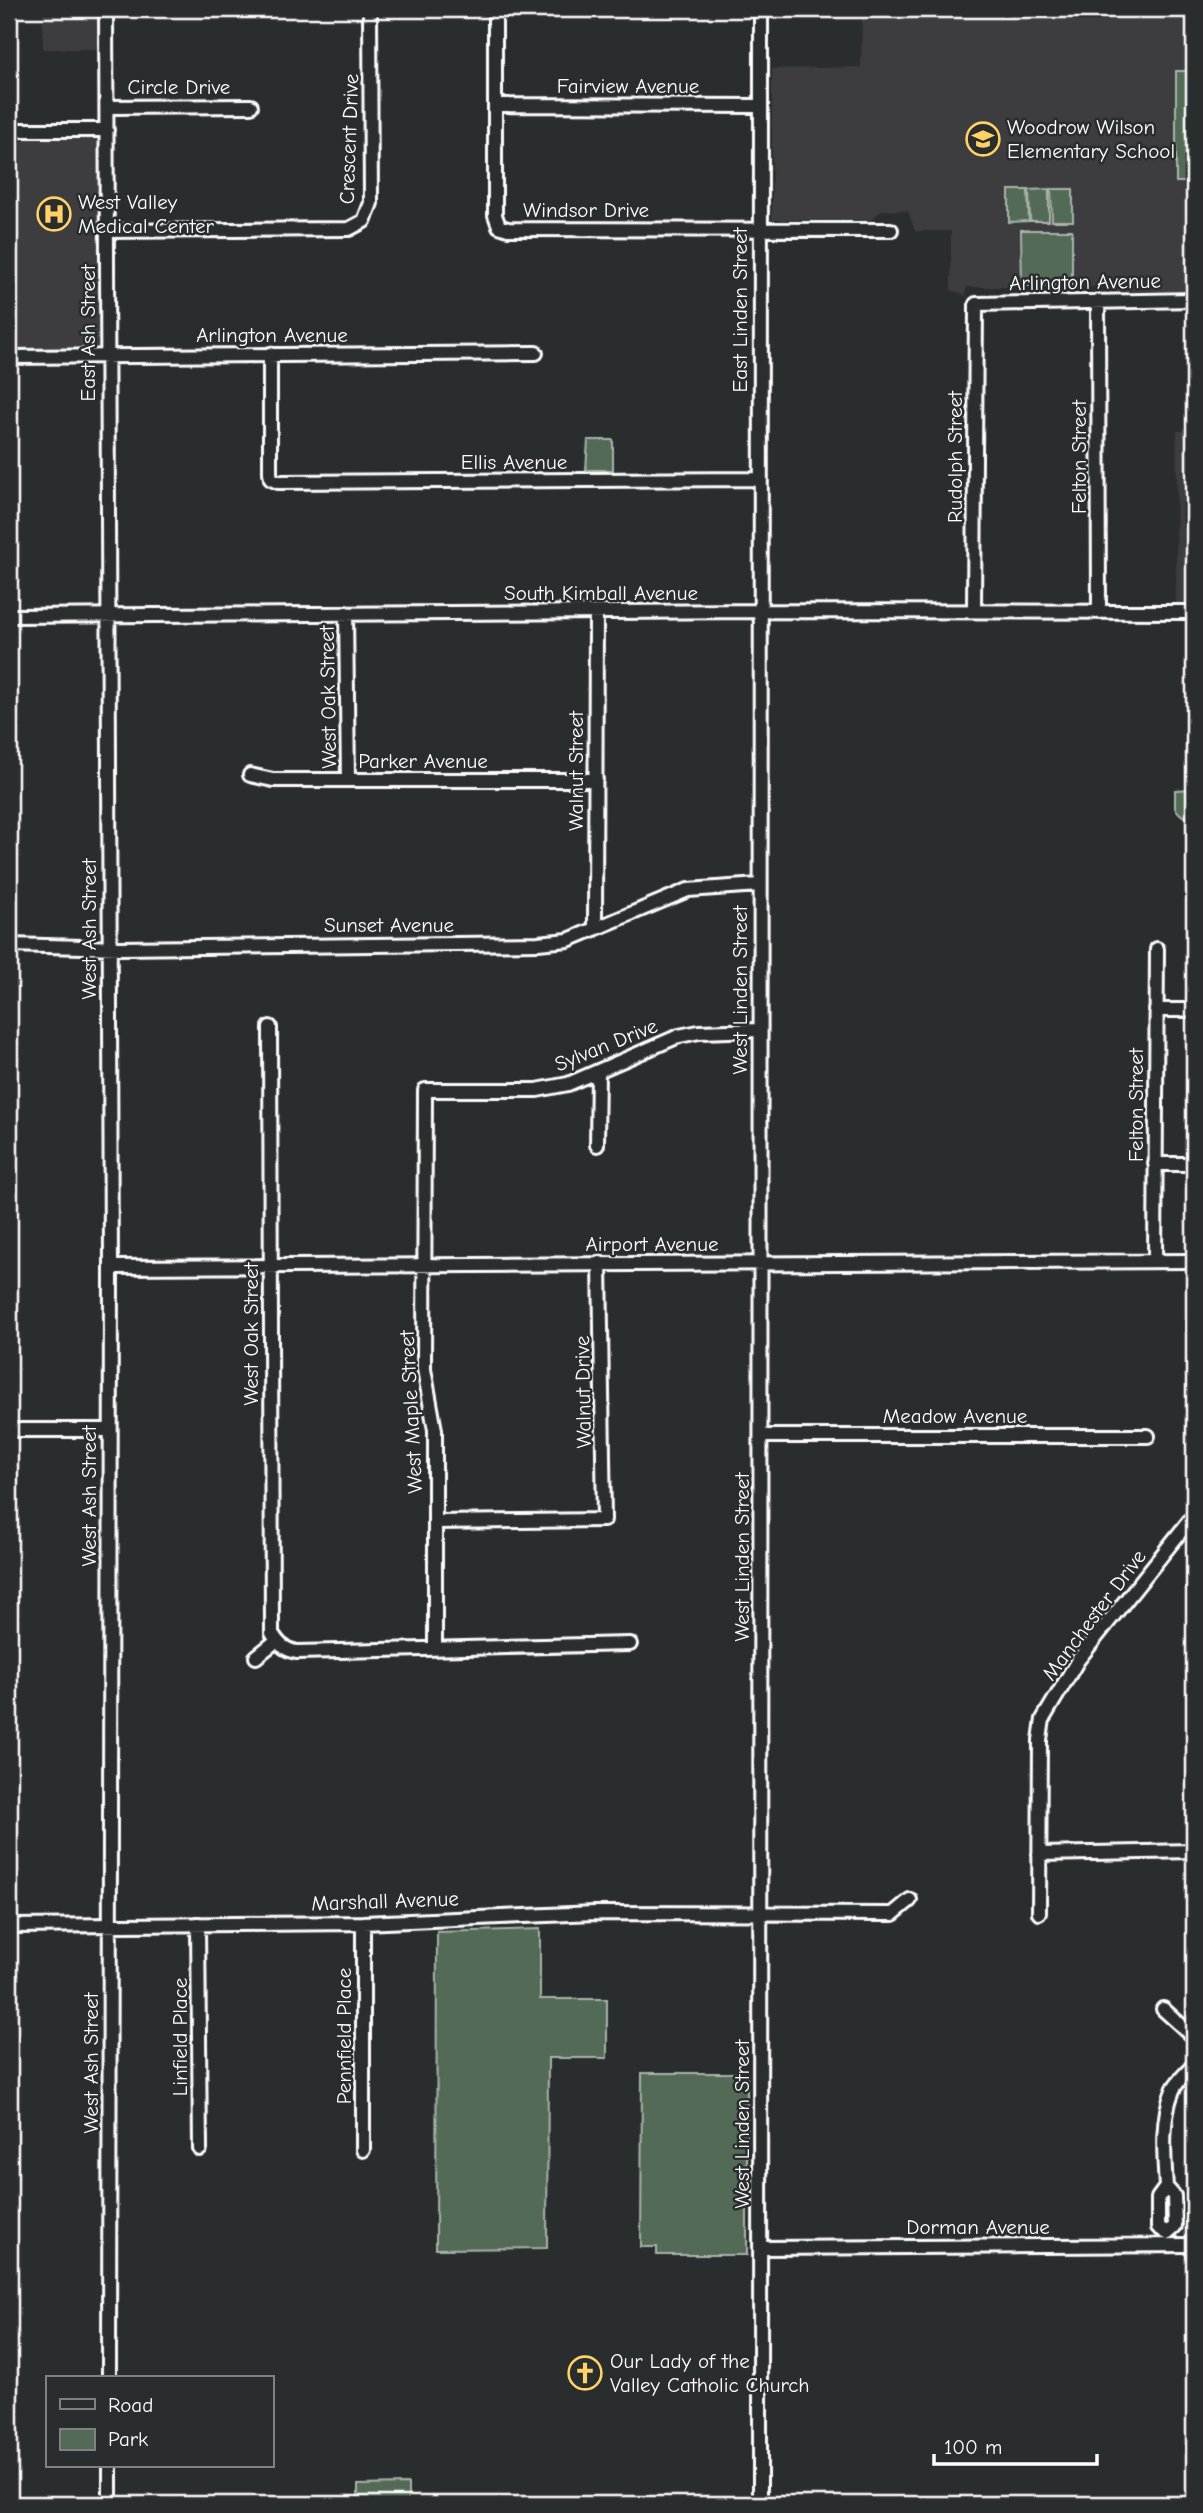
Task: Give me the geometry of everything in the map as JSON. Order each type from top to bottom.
[{"type":"street","name":"East Ash Street","points":[[106,9],[108,615]]},
{"type":"street","name":"Crescent Drive","points":[[107,231],[349,229],[364,221],[371,203],[370,9]]},
{"type":"street","name":"Windsor Drive","points":[[495,9],[495,215],[499,226],[508,229],[891,230]]},
{"type":"street","name":"East Linden Street","points":[[758,611],[761,9]]},
{"type":"street","name":"Fairview Avenue","points":[[496,105],[760,106]]},
{"type":"street","name":"Circle Drive","points":[[107,107],[251,106]]},
{"type":"street","points":[[9,130],[107,130]]},
{"type":"street","name":"Arlington Avenue","points":[[976,304],[1194,300]]},
{"type":"street","name":"Felton Street","points":[[1098,301],[1099,612]]},
{"type":"street","name":"Rudolph Street","points":[[974,611],[976,304]]},
{"type":"street","name":"Ellis Avenue","points":[[270,354],[271,479],[291,482],[758,479]]},
{"type":"street","name":"Arlington Avenue","points":[[9,357],[536,354]]},
{"type":"street","name":"South Kimball Avenue","points":[[9,616],[758,611],[1194,612]]},
{"type":"street","name":"West Linden Street","points":[[758,611],[762,1436],[760,2504]]},
{"type":"street","name":"West Oak Street","points":[[346,613],[348,780]]},
{"type":"street","name":"Walnut Street","points":[[596,613],[596,929]]},
{"type":"street","name":"West Ash Street","points":[[108,615],[111,1266],[108,1430],[109,2376]]},
{"type":"street","name":"Parker Avenue","points":[[250,775],[274,780],[596,780]]},
{"type":"street","name":"Sunset Avenue","points":[[9,946],[538,943],[568,940],[688,890],[759,886]]},
{"type":"street","name":"Felton Street","points":[[1155,1261],[1157,949]]},
{"type":"street","points":[[1156,1010],[1194,1010]]},
{"type":"street","name":"West Oak Street","points":[[270,1027],[272,1633],[276,1641]]},
{"type":"street","name":"Sylvan Drive","points":[[425,1090],[537,1090],[568,1084],[679,1036],[699,1032],[759,1030]]},
{"type":"street","points":[[597,1145],[598,1071]]},
{"type":"street","name":"West Maple Street","points":[[425,1090],[424,1369],[435,1430],[435,1648]]},
{"type":"street","points":[[1155,1164],[1194,1164]]},
{"type":"street","name":"Airport Avenue","points":[[111,1266],[1194,1261]]},
{"type":"street","name":"Walnut Drive","points":[[436,1522],[604,1520],[600,1263]]},
{"type":"street","points":[[9,1430],[108,1430]]},
{"type":"street","name":"Meadow Avenue","points":[[762,1436],[1148,1436]]},
{"type":"street","name":"Manchester Drive","points":[[1039,1913],[1043,1719],[1078,1660],[1194,1515]]},
{"type":"street","points":[[256,1657],[276,1641],[297,1652],[630,1644]]},
{"type":"street","points":[[1039,1854],[1194,1851]]},
{"type":"street","name":"Marshall Avenue","points":[[9,1926],[363,1923],[595,1913],[893,1913],[910,1900]]},
{"type":"street","name":"Pennfield Place","points":[[363,1923],[363,2150]]},
{"type":"street","name":"Linfield Place","points":[[198,1924],[200,2149]]},
{"type":"street","points":[[1163,2009],[1194,2037]]},
{"type":"street","points":[[1167,2239],[1175,2226],[1174,2196],[1166,2187],[1164,2147],[1168,2110],[1174,2088],[1194,2064]]},
{"type":"street","name":"Dorman Avenue","points":[[761,2248],[1167,2239],[1194,2245]]},
{"type":"street","points":[[110,2468],[110,2504]]},
{"type":"shaded area","points":[[43,9],[99,9],[99,49],[43,49]]},
{"type":"shaded area","name":"Woodrow Wilson Elementary School","points":[[862,9],[1194,9],[1194,291],[1107,291],[1106,287],[966,287],[966,295],[951,290],[951,231],[915,231],[908,211],[882,210],[871,220],[772,220],[772,69],[861,67]]},
{"type":"shaded area","name":"West Valley Medical Center","points":[[99,136],[99,349],[9,349],[9,137]]},
{"type":"shaded area","points":[[1177,431],[1194,431],[1194,605],[1176,605]]},
{"type":"green space","points":[[1176,71],[1194,71],[1194,182],[1176,182]]},
{"type":"green space","points":[[1049,189],[1049,221],[1030,221],[1029,190]]},
{"type":"green space","points":[[1051,189],[1073,189],[1073,221],[1052,221]]},
{"type":"green space","points":[[1009,190],[1028,190],[1029,221],[1009,222]]},
{"type":"green space","points":[[1021,230],[1072,230],[1072,285],[1022,286]]},
{"type":"green space","points":[[588,440],[613,440],[613,470],[586,470]]},
{"type":"green space","points":[[1194,789],[1194,819],[1183,816],[1175,808],[1175,790]]},
{"type":"green space","points":[[540,1929],[540,1999],[607,1999],[607,2058],[548,2058],[547,2248],[436,2249],[437,1932]]},
{"type":"green space","points":[[642,2073],[747,2073],[747,2255],[657,2255],[657,2247],[641,2247]]},
{"type":"green space","points":[[408,2484],[408,2504],[358,2504],[358,2485]]},
{"type":"place","name":"Woodrow Wilson Elementary School","points":[[983,139]]},
{"type":"place","name":"West Valley Medical Center","points":[[54,214]]},
{"type":"place","name":"Our Lady of the Valley Catholic Church","points":[[585,2373]]}]
